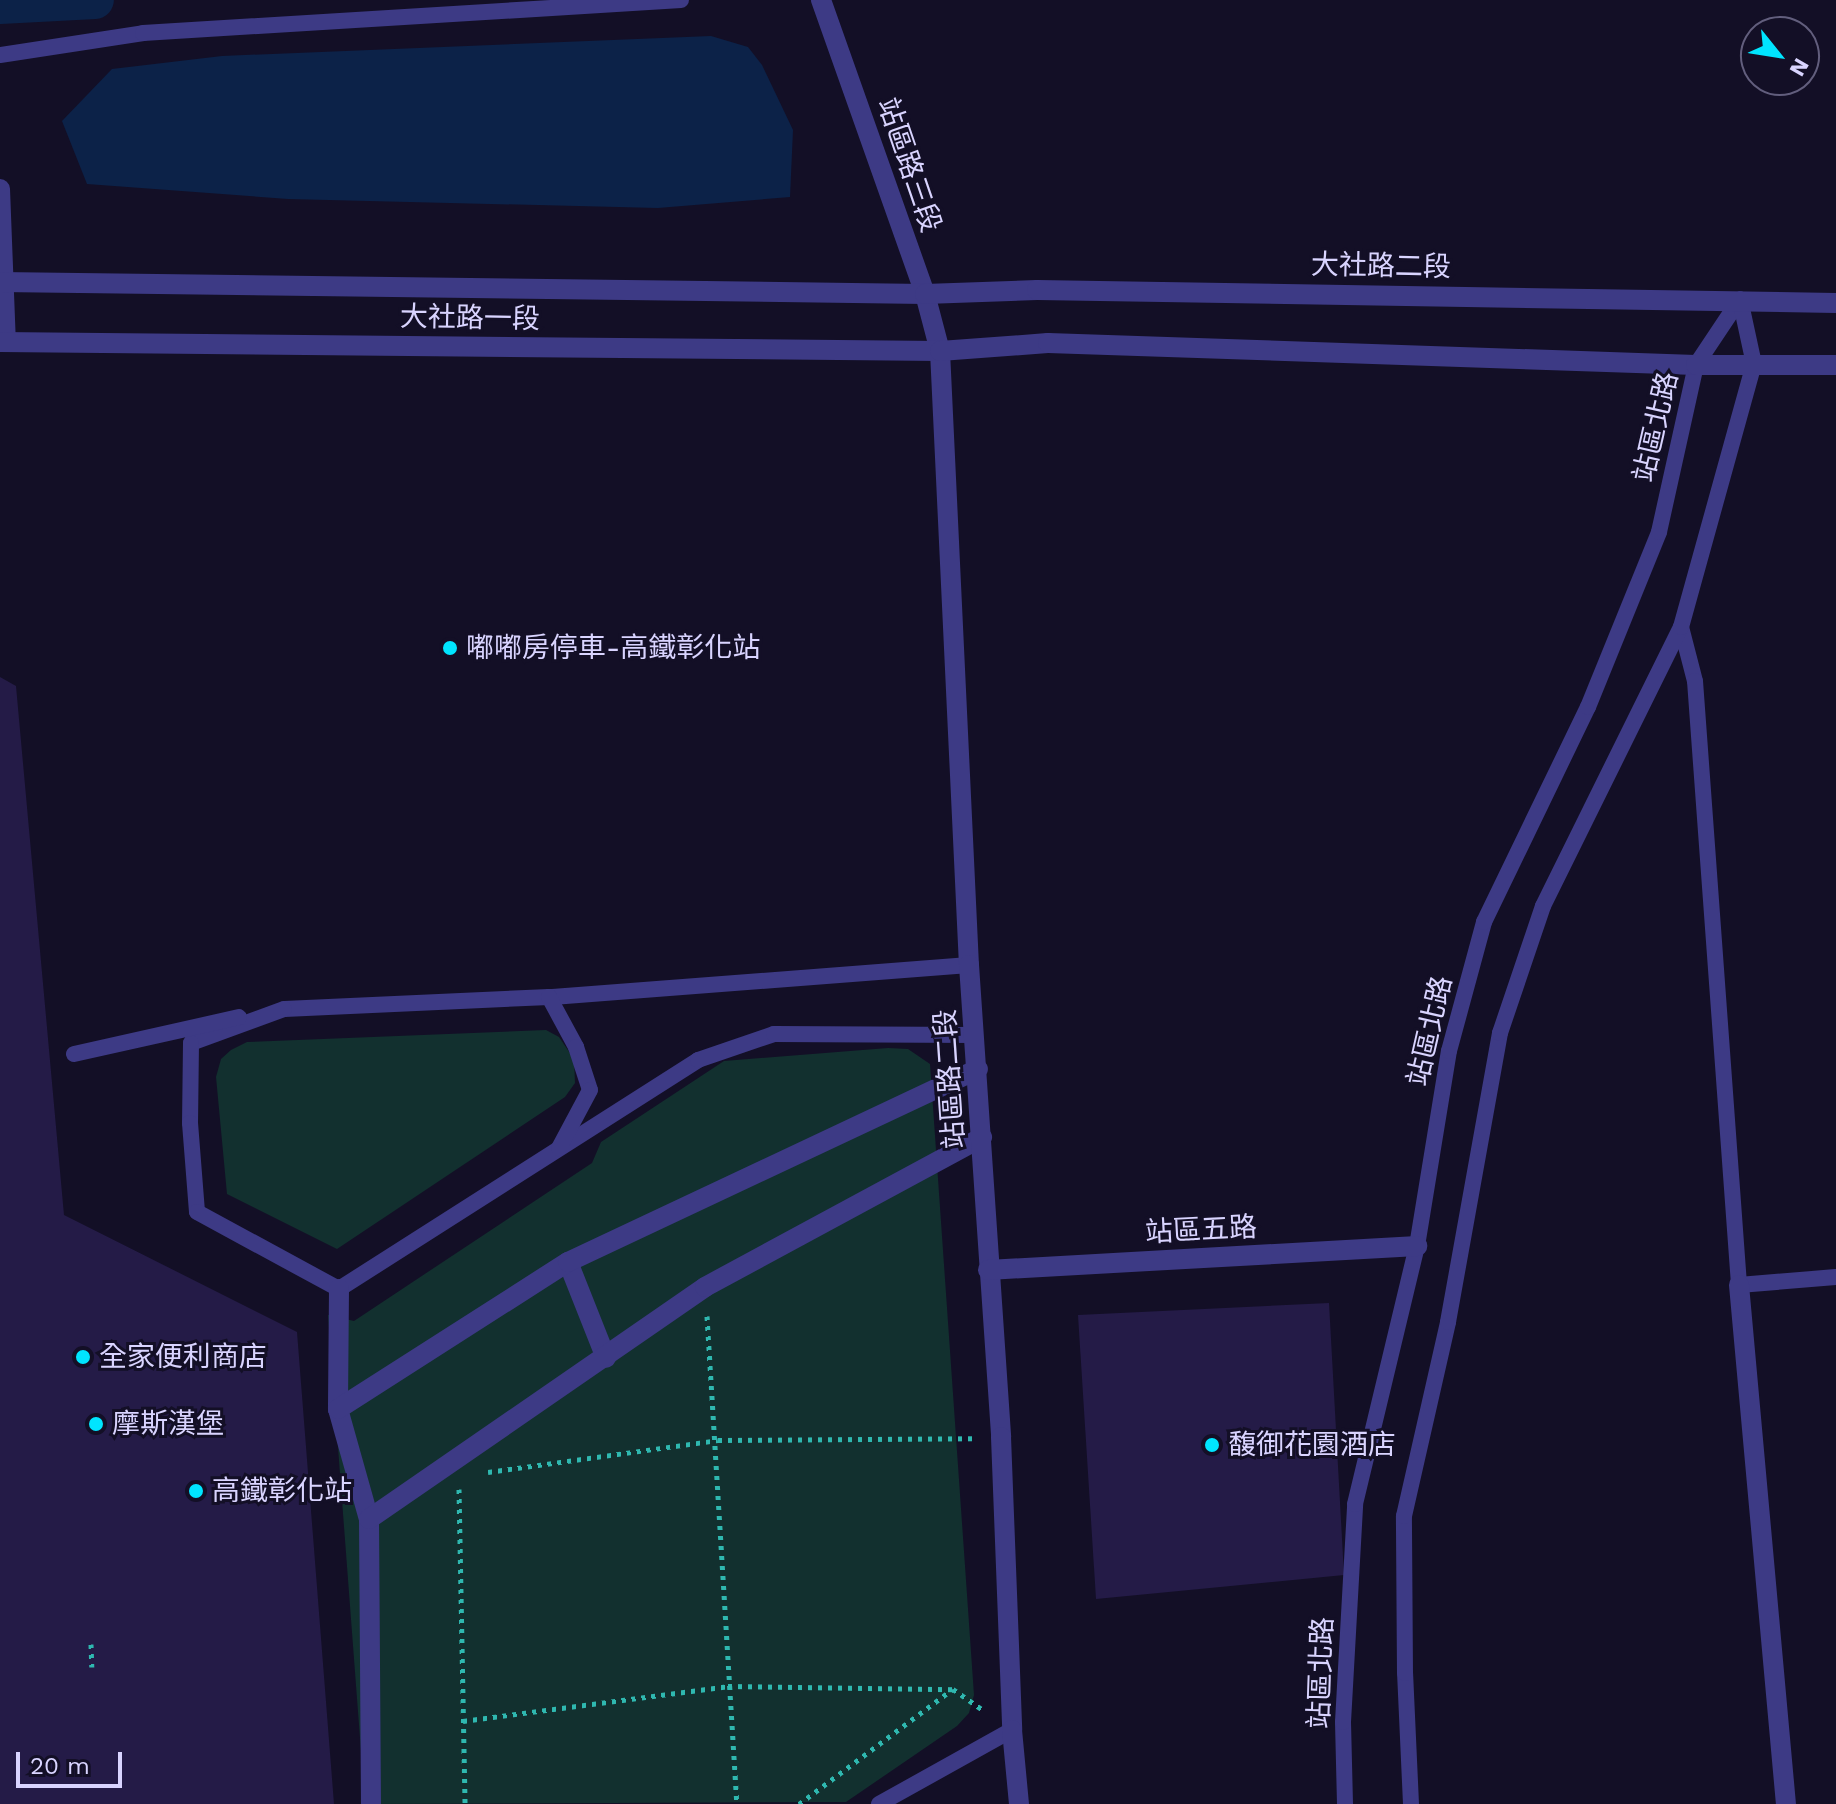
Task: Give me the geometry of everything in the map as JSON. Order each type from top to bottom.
[{"type":"street","name":"站區路三段","points":[[821,0],[925,294],[940,351]]},
{"type":"street","points":[[0,189],[3,342]]},
{"type":"street","name":"大社路一段","points":[[3,281],[925,294]]},
{"type":"street","name":"大社路二段","points":[[925,294],[1037,290],[1740,299],[1836,303]]},
{"type":"street","name":"大社路一段","points":[[3,342],[940,351]]},
{"type":"street","points":[[940,351],[1048,343],[1696,365],[1836,365]]},
{"type":"street","name":"站區路二段","points":[[940,351],[969,965],[1001,1437],[1012,1730],[1019,1804]]},
{"type":"street","points":[[338,1409],[568,1262],[978,1069]]},
{"type":"street","points":[[369,1519],[705,1287],[982,1137]]},
{"type":"street","name":"站區五路","points":[[988,1270],[1417,1246]]},
{"type":"street","points":[[568,1262],[606,1358]]},
{"type":"street","points":[[1739,1285],[1786,1804]]},
{"type":"street","points":[[339,1289],[338,1409],[369,1519],[371,1804]]},
{"type":"lane","points":[[0,55],[143,33],[681,0]]},
{"type":"lane","points":[[1411,1804],[1405,1673],[1404,1516],[1448,1322],[1500,1033],[1543,906],[1681,627],[1754,364],[1740,299]]},
{"type":"lane","name":"站區北路","points":[[1345,1804],[1343,1722],[1355,1504],[1417,1246],[1449,1051],[1484,922],[1588,707],[1659,532],[1696,365],[1740,299]]},
{"type":"lane","points":[[1681,627],[1695,681],[1739,1285],[1836,1277]]},
{"type":"lane","points":[[74,1054],[181,1027],[284,1009],[549,997],[969,965]]},
{"type":"lane","points":[[549,997],[576,1047],[590,1090],[558,1150]]},
{"type":"lane","points":[[284,1009],[191,1043],[190,1123],[197,1212],[339,1289],[698,1060],[774,1034],[975,1035]]},
{"type":"lane","points":[[879,1804],[1012,1730]]},
{"type":"path","points":[[705,1287],[718,1440],[728,1686],[737,1804]]},
{"type":"path","points":[[459,1476],[718,1440],[1001,1437]]},
{"type":"path","points":[[465,1804],[459,1476],[467,1452]]},
{"type":"path","points":[[91,1644],[92,1667]]},
{"type":"path","points":[[463,1721],[728,1686],[953,1689],[1012,1730]]},
{"type":"path","points":[[799,1804],[953,1689]]},
{"type":"green space","points":[[546,1030],[559,1037],[574,1059],[575,1083],[565,1097],[337,1249],[227,1194],[216,1077],[221,1059],[231,1050],[247,1042]]},
{"type":"green space","points":[[908,1049],[930,1064],[974,1695],[969,1713],[957,1726],[846,1802],[365,1804],[328,1315],[354,1321],[592,1163],[601,1142],[724,1061]]},
{"type":"water","points":[[711,36],[748,47],[762,65],[793,130],[790,197],[658,208],[288,199],[87,184],[62,121],[112,69],[222,56]]},
{"type":"building","name":"高鐵彰化站","points":[[0,677],[16,686],[64,1215],[297,1332],[334,1804],[0,1804]]},
{"type":"building","name":"馥御花園酒店","points":[[1329,1303],[1344,1575],[1096,1599],[1078,1315]]},
{"type":"waterway","points":[[0,5],[95,0]]},
{"type":"place","name":"嘟嘟房停車-高鐵彰化站","points":[[450,648]]},
{"type":"place","name":"全家便利商店","points":[[83,1357]]},
{"type":"place","name":"摩斯漢堡","points":[[96,1424]]},
{"type":"place","name":"馥御花園酒店","points":[[1212,1445]]},
{"type":"place","name":"高鐵彰化站","points":[[196,1491]]}]
